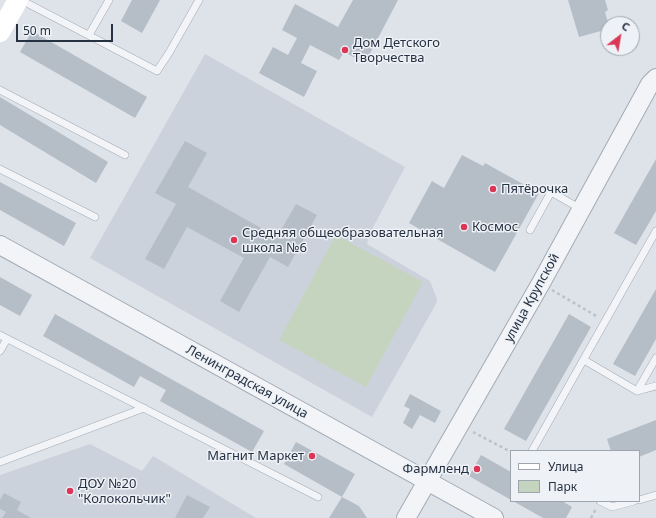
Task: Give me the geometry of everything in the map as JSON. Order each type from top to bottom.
[{"type":"main road","points":[[0,32],[18,0]]},
{"type":"street","name":"улица Крупской","points":[[406,518],[654,83]]},
{"type":"street","name":"Ленинградская улица","points":[[0,245],[494,518]]},
{"type":"lane","points":[[21,0],[157,71],[170,53],[199,0]]},
{"type":"lane","points":[[89,35],[109,0]]},
{"type":"lane","points":[[0,90],[125,155]]},
{"type":"lane","points":[[0,169],[95,217]]},
{"type":"lane","points":[[530,230],[551,192],[582,209]]},
{"type":"lane","points":[[533,450],[656,231]]},
{"type":"lane","points":[[0,335],[318,497]]},
{"type":"lane","points":[[0,351],[7,339]]},
{"type":"lane","points":[[637,391],[656,358]]},
{"type":"lane","points":[[584,360],[637,391],[656,386]]},
{"type":"lane","points":[[0,462],[144,408]]},
{"type":"lane","points":[[640,500],[656,495]]},
{"type":"lane","points":[[602,502],[612,507],[630,502]]},
{"type":"path","points":[[541,283],[605,321]]},
{"type":"path","points":[[460,425],[510,451]]},
{"type":"shaded area","name":"Средняя общеобразовательная школа №6","points":[[205,54],[405,167],[369,235],[367,244],[430,281],[437,299],[436,304],[372,417],[90,258]]},
{"type":"shaded area","name":"ДОУ №20 \"Колокольчик\"","points":[[90,444],[142,471],[153,456],[256,518],[0,518],[0,475]]},
{"type":"green space","points":[[336,235],[423,282],[366,387],[279,340]]},
{"type":"building","points":[[132,0],[160,0],[142,33],[121,21]]},
{"type":"building","name":"Дом Детского Творчества","points":[[353,0],[398,0],[365,63],[344,52],[339,60],[310,45],[301,63],[317,71],[304,97],[259,73],[273,47],[288,55],[297,38],[282,30],[295,4],[338,27]]},
{"type":"building","points":[[568,0],[605,0],[608,10],[605,12],[606,16],[600,16],[600,31],[579,37]]},
{"type":"building","points":[[32,31],[147,97],[135,118],[20,52]]},
{"type":"building","points":[[0,97],[108,162],[96,183],[0,125]]},
{"type":"building","points":[[185,141],[207,153],[188,187],[277,237],[296,204],[317,215],[288,267],[270,257],[239,312],[220,301],[244,258],[187,227],[164,269],[145,259],[176,204],[155,193]]},
{"type":"building","points":[[462,155],[483,166],[485,163],[539,193],[495,272],[409,223],[432,181],[444,188]]},
{"type":"building","points":[[656,159],[656,211],[636,245],[614,233]]},
{"type":"building","points":[[0,182],[76,223],[64,246],[0,210]]},
{"type":"building","points":[[0,277],[32,295],[20,316],[0,305]]},
{"type":"building","points":[[656,289],[656,339],[635,376],[613,364]]},
{"type":"building","points":[[55,314],[264,431],[252,452],[160,401],[166,390],[140,376],[134,387],[43,336]]},
{"type":"building","points":[[569,314],[591,327],[526,441],[504,429]]},
{"type":"building","points":[[410,394],[441,411],[435,423],[420,415],[412,429],[403,423],[410,409],[404,406]]},
{"type":"building","points":[[656,420],[656,450],[640,457],[640,450],[611,450],[607,439]]},
{"type":"building","points":[[296,442],[355,474],[342,497],[284,464]]},
{"type":"building","points":[[481,455],[510,471],[510,499],[469,476]]},
{"type":"building","points":[[4,493],[21,502],[17,510],[31,518],[2,518],[6,512],[0,509],[0,500]]},
{"type":"building","points":[[187,495],[210,507],[203,518],[175,518]]},
{"type":"building","points":[[342,497],[359,506],[367,518],[329,518]]},
{"type":"building","points":[[515,502],[564,502],[572,507],[566,518],[543,518]]},
{"type":"place","name":"Дом Детского Творчества","points":[[345,50]]},
{"type":"place","name":"Пятёрочка","points":[[493,189]]},
{"type":"place","name":"Космос","points":[[464,227]]},
{"type":"place","name":"Средняя общеобразовательная школа №6","points":[[234,240]]},
{"type":"place","name":"Магнит Маркет","points":[[312,456]]},
{"type":"place","name":"Фармленд","points":[[477,469]]},
{"type":"place","name":"ДОУ №20 \"Колокольчик\"","points":[[70,491]]}]
